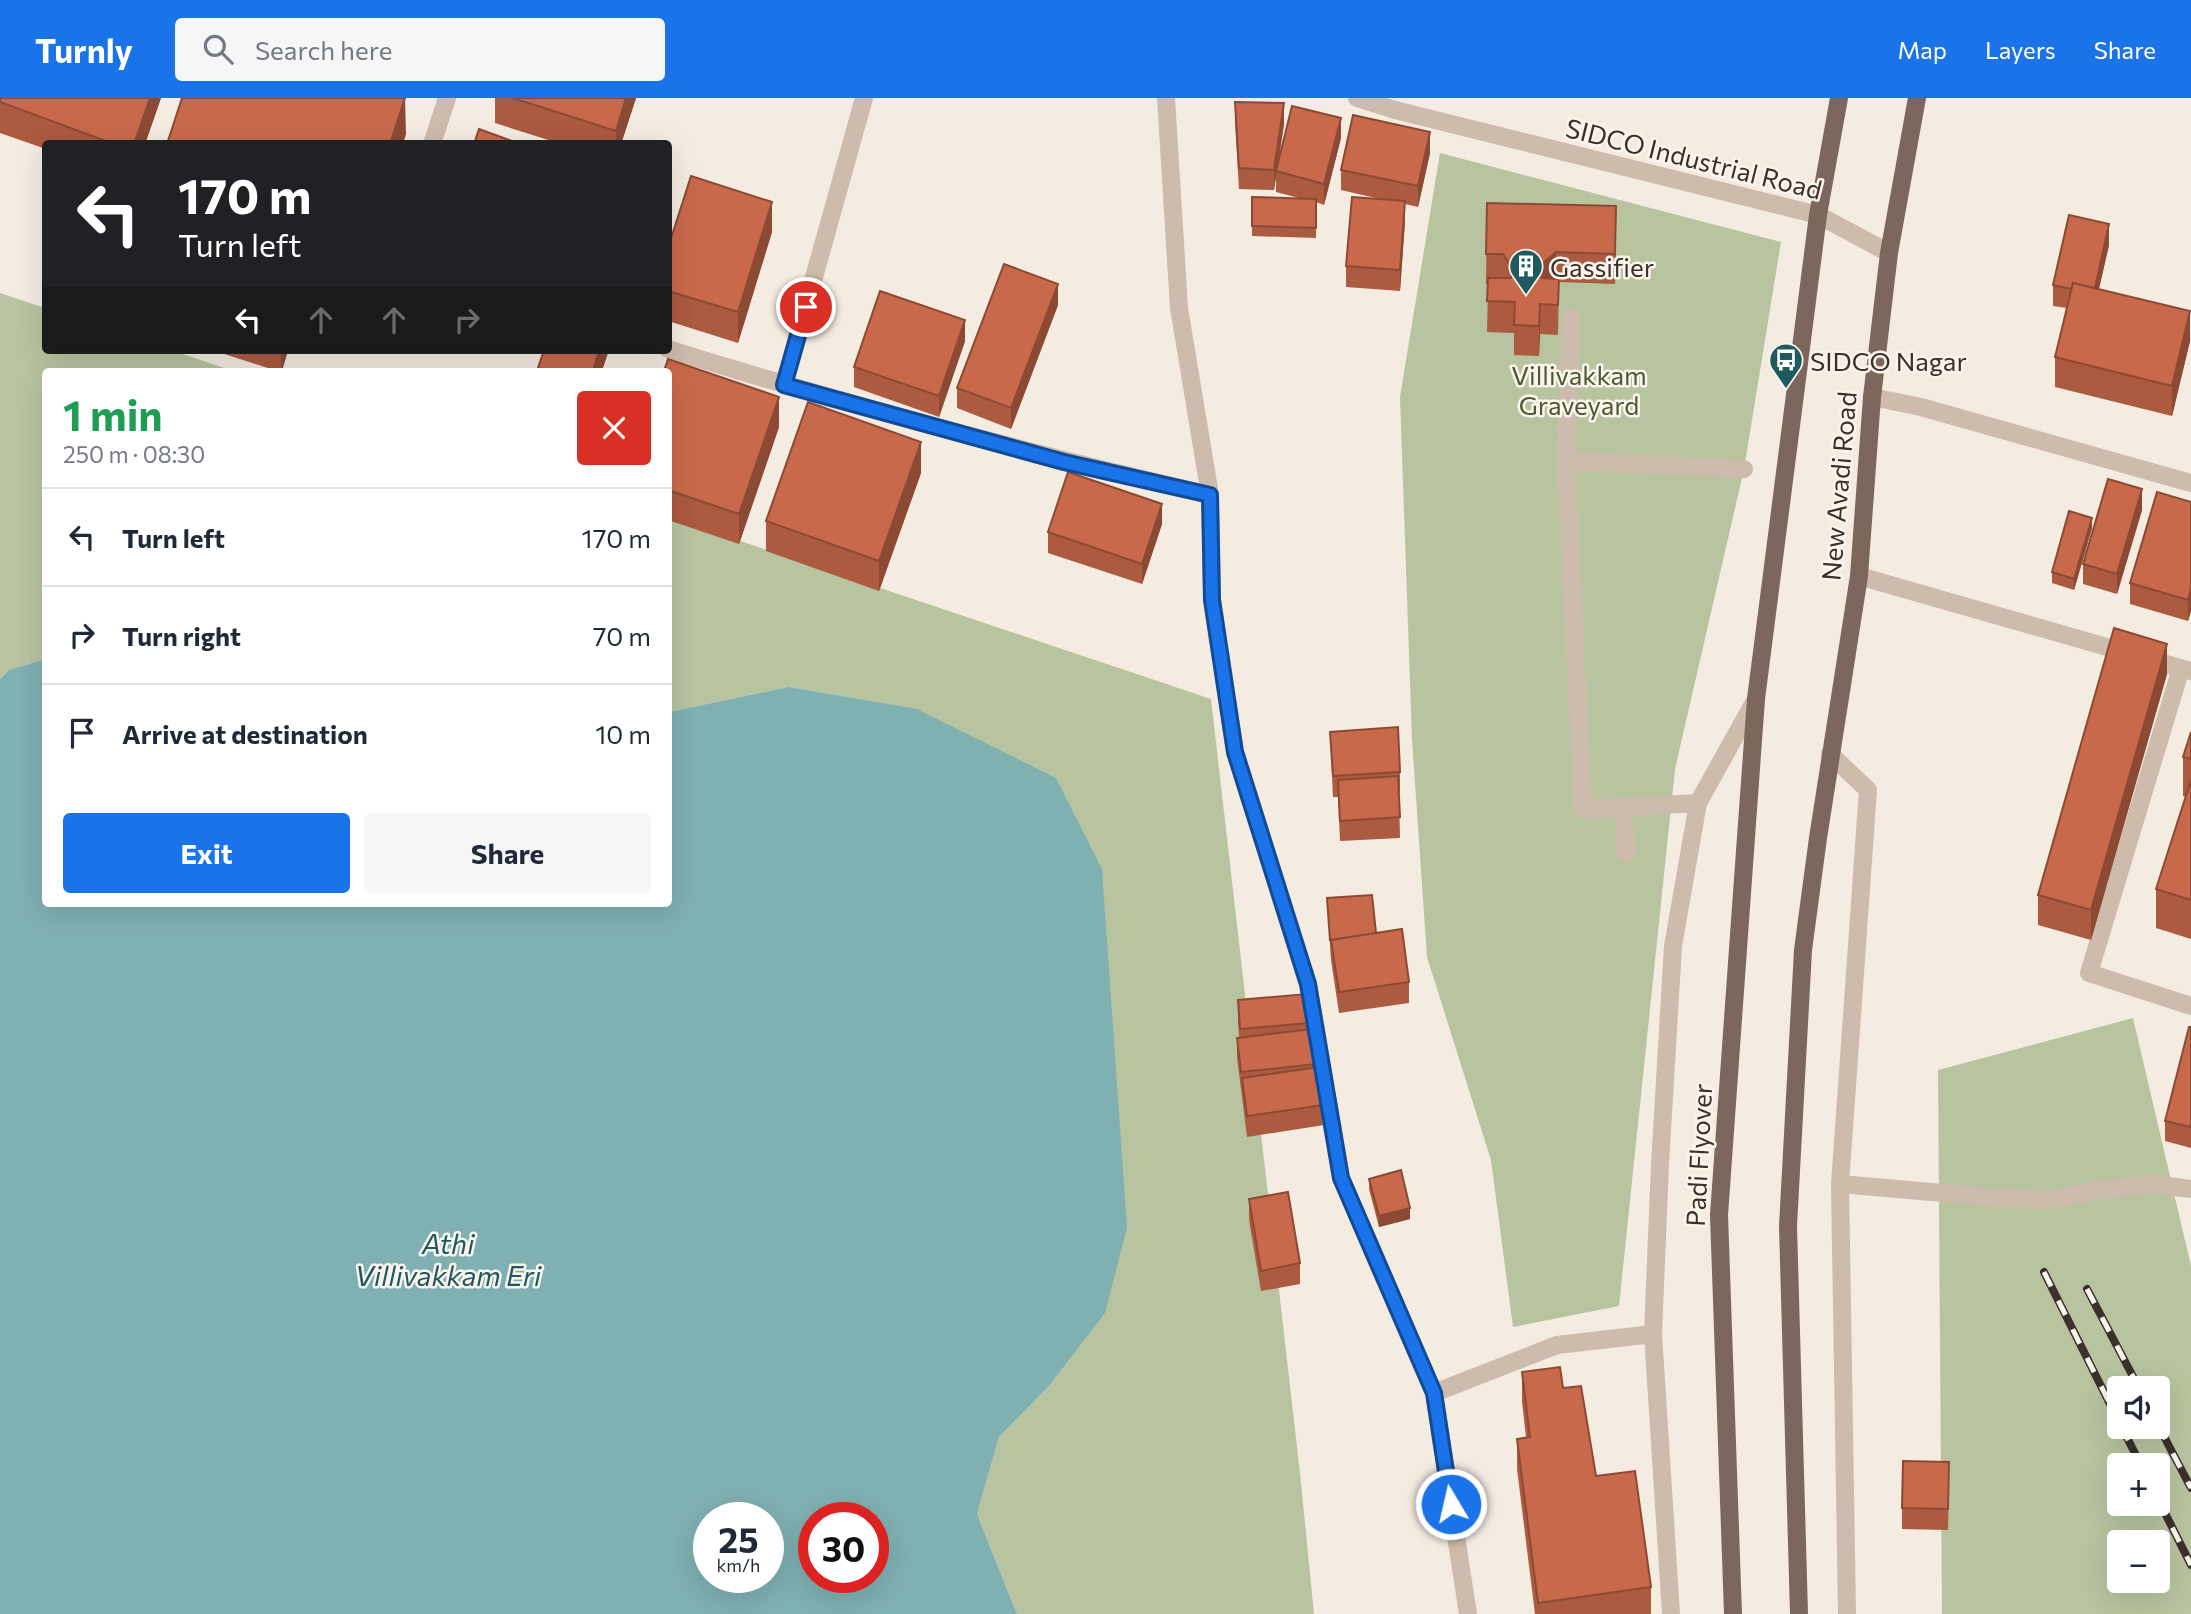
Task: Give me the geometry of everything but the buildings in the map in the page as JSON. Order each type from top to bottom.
[{"type":"main road","name":"New Avadi Road","points":[[1756,699],[1818,215],[1839,98]]},
{"type":"main road","name":"New Avadi Road","points":[[1830,754],[1859,576],[1872,397],[1889,253],[1917,98]]},
{"type":"main road","name":"Padi Flyover","points":[[1733,1614],[1719,1215],[1756,699]]},
{"type":"main road","points":[[1799,1614],[1788,1226],[1803,950],[1830,754]]},
{"type":"street","points":[[433,140],[446,98]]},
{"type":"street","points":[[784,385],[864,98]]},
{"type":"street","points":[[1166,98],[1179,308],[1210,495],[1212,600],[1235,752],[1308,984],[1341,1178],[1434,1393],[1468,1614]]},
{"type":"street","name":"SIDCO Industrial Road","points":[[1357,98],[1393,104],[1818,215],[1889,253]]},
{"type":"street","points":[[1571,318],[1566,461],[1583,809],[1698,803]]},
{"type":"street","points":[[672,350],[784,385],[1064,462],[1210,495]]},
{"type":"street","points":[[1872,397],[1920,407],[2191,483]]},
{"type":"street","points":[[1566,461],[1744,469]]},
{"type":"street","points":[[1859,576],[2186,669],[2089,973],[2191,1006]]},
{"type":"street","points":[[1671,1614],[1653,1334],[1673,946],[1698,803],[1756,699]]},
{"type":"street","points":[[1830,754],[1868,790],[1840,1184],[1847,1614]]},
{"type":"street","points":[[1623,807],[1626,853]]},
{"type":"street","points":[[1840,1184],[2050,1200],[2094,1191],[2153,1184],[2191,1189]]},
{"type":"street","points":[[1434,1393],[1558,1345],[1653,1334]]},
{"type":"green space","name":"Villivakkam Graveyard","points":[[1440,153],[1781,242],[1744,469],[1675,769],[1619,1306],[1513,1327],[1491,1160],[1427,957],[1412,739],[1400,397]]},
{"type":"green space","points":[[0,293],[42,307],[42,354],[183,354],[224,368],[42,368],[42,660],[9,670],[0,679]]},
{"type":"green space","points":[[672,518],[1211,699],[1314,1614],[1017,1614],[977,1514],[999,1437],[1048,1387],[788,687],[672,711]]},
{"type":"green space","points":[[2133,1018],[2191,1266],[2191,1614],[1942,1614],[1938,1070]]},
{"type":"water","name":"Athi Villivakkam Eri","points":[[42,660],[42,907],[672,907],[672,711],[788,687],[917,709],[1056,778],[1102,869],[1127,1228],[1105,1313],[1048,1387],[999,1437],[977,1514],[1017,1614],[0,1614],[0,679],[9,670]]},
{"type":"railway","points":[[2044,1272],[2107,1398]]},
{"type":"railway","points":[[2087,1289],[2133,1376]]},
{"type":"railway","points":[[2128,1439],[2135,1453]]},
{"type":"railway","points":[[2165,1439],[2191,1488]]},
{"type":"railway","points":[[2166,1516],[2191,1565]]},
{"type":"place","name":"Gassifier","points":[[1526,296]]},
{"type":"place","name":"SIDCO Nagar","points":[[1786,390]]},
{"type":"route","points":[[806,307],[784,385],[1064,462],[1210,495],[1212,600],[1235,752],[1308,984],[1341,1178],[1434,1393],[1451,1504]]}]
